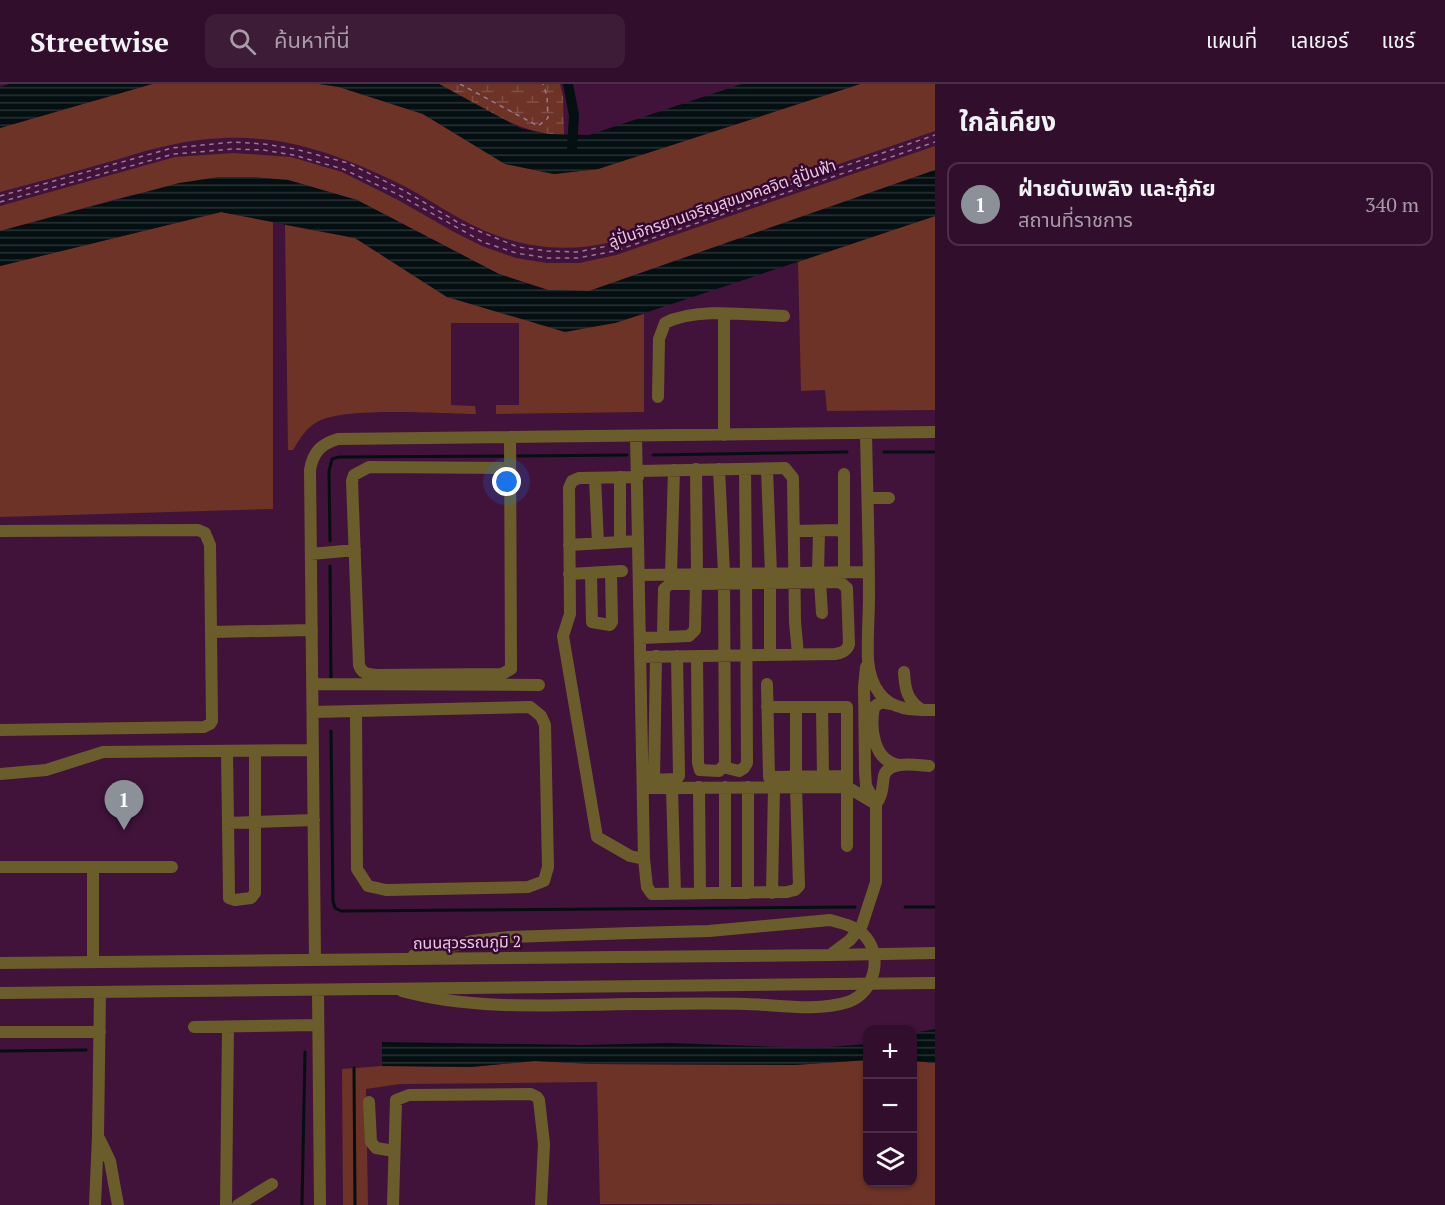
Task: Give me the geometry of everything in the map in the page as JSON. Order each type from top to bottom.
[{"type":"street","points":[[658,397],[659,339],[665,324],[681,317],[724,314],[784,316]]},
{"type":"street","points":[[724,314],[724,435]]},
{"type":"street","points":[[315,960],[310,470],[317,450],[326,443],[338,439],[935,432]]},
{"type":"street","points":[[867,434],[869,596],[868,660],[864,687],[865,778],[870,796],[876,804]]},
{"type":"street","points":[[636,436],[640,657],[647,782]]},
{"type":"street","points":[[510,437],[513,662],[511,669],[502,674],[376,675],[367,674],[361,670],[351,481],[354,475],[369,467],[510,468]]},
{"type":"street","points":[[644,859],[630,856],[597,837],[563,636],[570,614],[569,488],[572,481],[579,478],[620,477],[674,470],[785,468],[793,478],[795,622],[798,654]]},
{"type":"street","points":[[640,638],[688,636],[695,630],[696,469]]},
{"type":"street","points":[[719,469],[724,578],[725,764],[727,768],[739,771],[747,763],[745,469]]},
{"type":"street","points":[[767,469],[771,578],[770,654]]},
{"type":"street","points":[[671,575],[674,470]]},
{"type":"street","points":[[844,474],[844,573]]},
{"type":"street","points":[[620,477],[620,542]]},
{"type":"street","points":[[595,478],[598,543]]},
{"type":"street","points":[[868,498],[889,498]]},
{"type":"street","points":[[0,531],[198,530],[205,533],[210,545],[212,721],[204,727],[0,730]]},
{"type":"street","points":[[794,531],[839,530],[844,534]]},
{"type":"street","points":[[819,531],[822,613]]},
{"type":"street","points":[[569,545],[638,541]]},
{"type":"street","points":[[311,554],[355,550]]},
{"type":"street","points":[[569,574],[591,573],[617,572],[610,625],[592,622],[591,573]]},
{"type":"street","points":[[663,636],[664,589],[670,584],[696,579],[795,578],[869,572]]},
{"type":"street","points":[[639,575],[671,575],[696,579]]},
{"type":"street","points":[[640,657],[835,654],[847,649],[847,588],[843,583],[819,577]]},
{"type":"street","points":[[848,598],[869,596]]},
{"type":"street","points":[[211,632],[312,630]]},
{"type":"street","points":[[656,656],[644,859],[647,887],[652,894],[795,890],[798,886],[796,707]]},
{"type":"street","points":[[647,782],[675,779],[679,776],[677,656]]},
{"type":"street","points":[[697,656],[698,764],[700,770],[705,771],[719,771],[725,764]]},
{"type":"street","points":[[868,660],[873,683],[878,693],[891,704]]},
{"type":"street","points":[[904,672],[906,694],[910,700],[929,710]]},
{"type":"street","points":[[312,684],[539,685]]},
{"type":"street","points":[[767,684],[769,777],[796,782],[847,781]]},
{"type":"street","points":[[929,710],[906,709],[881,702],[874,707],[875,741],[883,758],[891,764],[929,766]]},
{"type":"street","points":[[313,712],[356,711],[530,707],[541,716],[545,725],[548,867],[544,881],[528,887],[386,890],[368,885],[357,869],[356,711]]},
{"type":"street","points":[[767,707],[847,707],[847,846]]},
{"type":"street","points":[[822,707],[823,776]]},
{"type":"street","points":[[0,774],[46,770],[103,752],[313,750]]},
{"type":"street","points":[[227,751],[229,894],[230,898],[235,900],[251,898],[255,893],[255,751]]},
{"type":"street","points":[[830,955],[850,940],[862,925],[870,905],[876,882],[876,804],[882,794],[886,771],[899,765]]},
{"type":"street","points":[[647,782],[672,788],[774,787],[823,776],[847,781],[876,804]]},
{"type":"street","points":[[724,787],[725,893]]},
{"type":"street","points":[[748,787],[748,893]]},
{"type":"street","points":[[772,892],[774,787]]},
{"type":"street","points":[[672,788],[675,894]]},
{"type":"street","points":[[699,788],[700,893]]},
{"type":"street","points":[[228,823],[314,820]]},
{"type":"street","points":[[0,867],[172,867]]},
{"type":"street","points":[[93,868],[93,962]]},
{"type":"street","points":[[386,987],[441,1000],[519,1005],[830,1006],[850,1002],[862,993],[871,983],[874,960],[869,942],[862,934],[843,923],[830,920],[710,931],[509,937],[482,940],[395,960]]},
{"type":"street","name":"ถนนสุวรรณภูมิ 2","points":[[0,963],[935,953]]},
{"type":"street","points":[[0,993],[318,990],[386,987],[935,983]]},
{"type":"street","points":[[318,990],[320,1205]]},
{"type":"street","points":[[95,1205],[100,992]]},
{"type":"street","points":[[194,1027],[317,1025]]},
{"type":"street","points":[[226,1205],[228,1027]]},
{"type":"street","points":[[0,1032],[100,1032]]},
{"type":"street","points":[[393,1205],[394,1106],[400,1096],[531,1094],[537,1096],[539,1100],[544,1144],[541,1205]]},
{"type":"street","points":[[369,1102],[371,1142],[376,1148],[394,1151]]},
{"type":"street","points":[[98,1136],[110,1161],[118,1205]]},
{"type":"street","points":[[238,1205],[272,1184]]},
{"type":"path","points":[[460,84],[538,126],[548,118],[547,96],[543,84]]},
{"type":"path","points":[[0,196],[172,148],[234,142],[264,144],[295,149],[348,163],[487,236],[519,247],[577,252],[613,245],[935,135]]},
{"type":"path","name":"ลู่ปั่นจักรยานเจริญสุขมงคลจิต ลู่ปั่นฟ้า","points":[[0,202],[174,154],[233,149],[264,150],[302,157],[343,169],[399,195],[483,242],[516,253],[547,258],[578,258],[615,252],[935,142]]},
{"type":"green space","points":[[152,84],[319,84],[339,87],[423,114],[505,164],[554,174],[598,169],[860,84],[935,84],[935,131],[612,242],[572,248],[534,245],[496,235],[459,218],[404,186],[339,157],[283,142],[251,138],[219,138],[171,145],[0,192],[0,128]]},
{"type":"green space","points":[[439,84],[560,84],[563,96],[564,135],[530,130],[515,124],[484,110]]},
{"type":"green space","points":[[935,146],[935,170],[589,291],[548,290],[499,274],[357,200],[288,180],[219,177],[128,196],[0,231],[0,206],[175,157],[233,153],[291,157],[342,172],[482,246],[516,258],[547,263],[579,263],[616,255]]},
{"type":"green space","points":[[221,212],[273,222],[273,509],[0,517],[0,266]]},
{"type":"green space","points":[[935,216],[935,410],[827,411],[825,390],[801,391],[798,262]]},
{"type":"green space","points":[[285,225],[355,238],[447,297],[615,323],[644,314],[644,412],[496,414],[496,405],[519,405],[519,323],[451,323],[451,405],[475,406],[476,414],[370,412],[330,417],[309,428],[293,450],[288,450]]},
{"type":"green space","points":[[863,1060],[863,1187],[917,1187],[917,1061],[935,1063],[935,1205],[600,1204],[597,1082],[400,1084],[366,1089],[368,1205],[343,1205],[342,1069],[382,1066],[471,1067],[535,1061],[593,1064],[794,1065]]},
{"type":"shaded area","points":[[9,84],[152,84],[0,128],[0,87]]},
{"type":"shaded area","points":[[319,84],[439,84],[520,128],[545,134],[589,135],[742,84],[860,84],[598,169],[554,174],[505,164],[423,114],[339,87]]},
{"type":"shaded area","points":[[935,170],[935,216],[615,323],[565,332],[447,297],[355,238],[221,212],[0,266],[0,231],[179,183],[219,177],[250,177],[288,180],[357,200],[499,274],[548,290],[589,291]]},
{"type":"shaded area","points":[[935,1029],[935,1063],[917,1061],[917,1032]]},
{"type":"shaded area","points":[[382,1042],[584,1045],[670,1043],[815,1048],[863,1044],[863,1060],[794,1065],[593,1064],[535,1061],[471,1067],[382,1066]]},
{"type":"waterway","points":[[568,84],[574,115],[572,149]]},
{"type":"waterway","points":[[653,455],[847,452]]},
{"type":"waterway","points":[[884,452],[935,452]]},
{"type":"waterway","points":[[518,456],[627,455]]},
{"type":"waterway","points":[[330,541],[329,471],[332,459],[339,457],[506,456]]},
{"type":"waterway","points":[[330,566],[331,681]]},
{"type":"waterway","points":[[331,731],[333,901],[335,908],[341,911],[855,907]]},
{"type":"waterway","points":[[905,907],[935,907]]},
{"type":"waterway","points":[[0,1051],[86,1050]]},
{"type":"waterway","points":[[302,1205],[305,1052]]},
{"type":"waterway","points":[[354,1068],[355,1205]]},
{"type":"place","name":"ฝ่ายดับเพลิง และกู้ภัย","points":[[124,830]]}]
